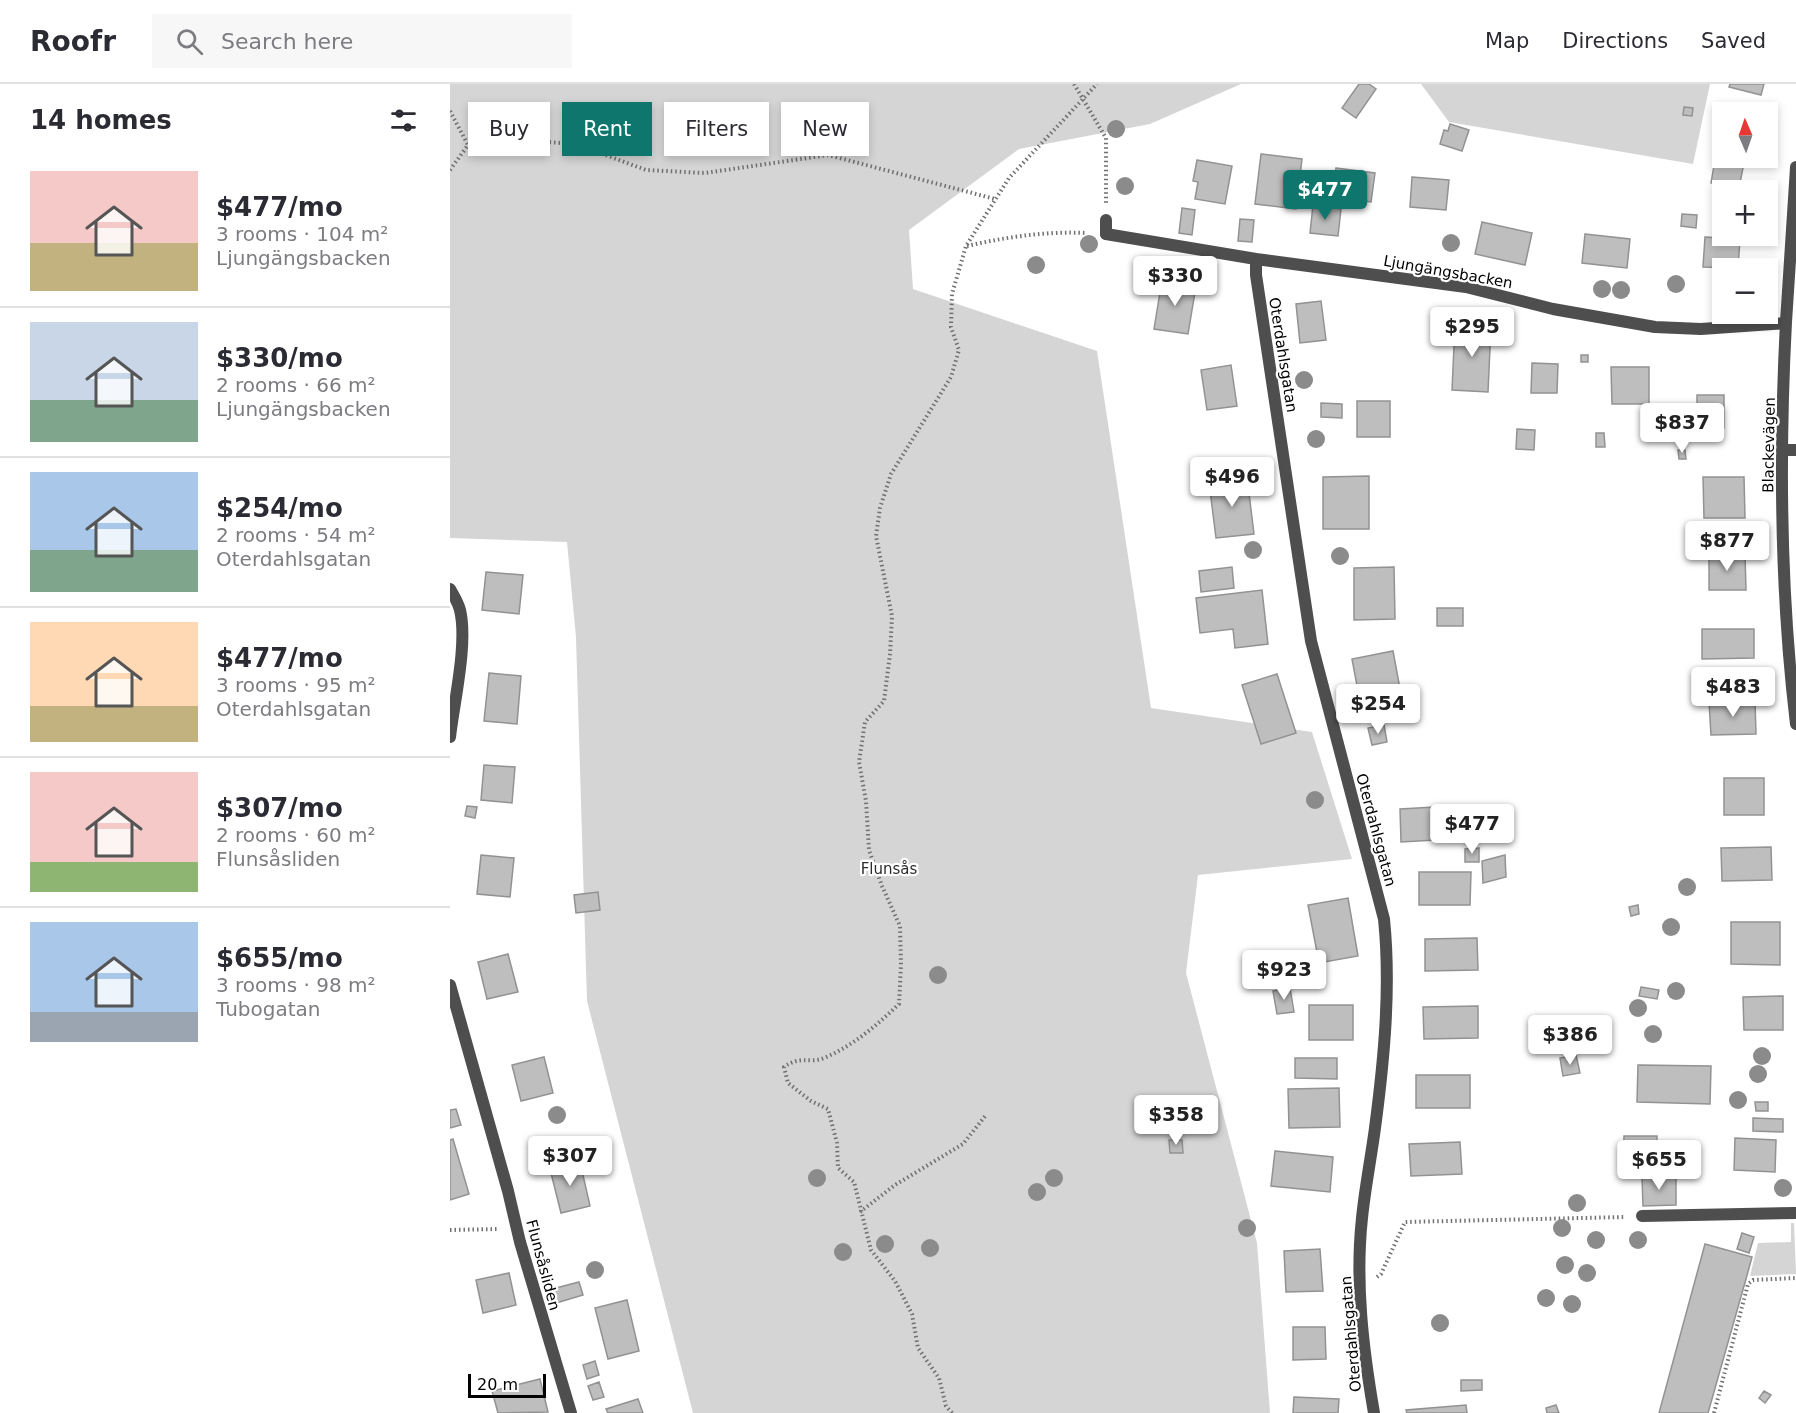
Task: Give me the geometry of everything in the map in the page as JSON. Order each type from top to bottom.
[{"type":"street","name":"Blackevägen","points":[[1796,168],[1786,324],[1783,450],[1783,552],[1790,672],[1796,724]]},
{"type":"street","points":[[1106,220],[1106,234]]},
{"type":"street","name":"Ljungängsbacken","points":[[1106,234],[1256,259],[1466,287],[1552,309],[1655,327],[1701,329],[1786,324]]},
{"type":"street","name":"Oterdahlsgatan","points":[[1256,259],[1256,275],[1311,641],[1384,919],[1387,952],[1384,1037],[1375,1125],[1361,1220],[1359,1288],[1365,1364],[1374,1413]]},
{"type":"street","points":[[1783,450],[1796,450]]},
{"type":"street","points":[[450,589],[461,612],[462,627],[460,668],[450,737]]},
{"type":"street","name":"Flunsåsliden","points":[[450,985],[571,1413]]},
{"type":"street","points":[[1642,1216],[1796,1213]]},
{"type":"path","points":[[1074,84],[1106,138],[1106,220]]},
{"type":"path","points":[[952,1413],[946,1406],[939,1378],[918,1348],[912,1314],[895,1281],[871,1250],[854,1182],[838,1168],[837,1143],[828,1108],[811,1101],[788,1083],[784,1067],[794,1060],[822,1059],[873,1030],[899,1004],[900,926],[869,850],[866,801],[859,762],[865,722],[885,701],[890,654],[892,616],[876,537],[880,508],[891,474],[951,377],[959,350],[951,327],[952,294],[966,246],[1010,178],[1096,84]]},
{"type":"path","points":[[450,111],[468,145],[450,170]]},
{"type":"path","points":[[550,142],[576,144],[646,170],[705,173],[828,155],[995,199]]},
{"type":"path","points":[[966,246],[1031,234],[1068,232],[1106,234]]},
{"type":"path","points":[[860,1212],[895,1185],[963,1144],[986,1115]]},
{"type":"path","points":[[1359,1288],[1381,1274],[1405,1222],[1642,1216]]},
{"type":"path","points":[[450,1230],[517,1226]]},
{"type":"path","points":[[1714,1413],[1748,1284],[1753,1280],[1796,1278]]},
{"type":"green space","name":"Flunsås","points":[[450,84],[1241,84],[1150,124],[1019,149],[909,230],[913,289],[1097,351],[1151,708],[1312,732],[1352,859],[1198,875],[1186,973],[1257,1243],[1270,1413],[693,1413],[587,1001],[576,637],[567,542],[450,538]]},
{"type":"green space","points":[[1421,84],[1710,84],[1693,164],[1449,122]]},
{"type":"green space","points":[[1791,1223],[1794,1223],[1796,1274],[1750,1276],[1758,1243],[1791,1242]]},
{"type":"building","points":[[1359,84],[1369,84],[1376,89],[1356,118],[1342,108]]},
{"type":"building","points":[[1730,84],[1764,84],[1761,95],[1729,87]]},
{"type":"building","points":[[1684,107],[1693,108],[1692,116],[1683,115]]},
{"type":"building","points":[[1450,124],[1469,130],[1462,151],[1440,144],[1444,130],[1448,131]]},
{"type":"building","points":[[1261,154],[1302,159],[1296,209],[1255,204]]},
{"type":"building","points":[[1197,160],[1232,166],[1225,204],[1195,199],[1198,182],[1193,181]]},
{"type":"building","points":[[1336,168],[1375,173],[1371,202],[1332,197]]},
{"type":"building","points":[[1714,168],[1743,168],[1741,180],[1712,180],[1711,183]]},
{"type":"building","points":[[1412,177],[1449,180],[1446,210],[1410,207]]},
{"type":"building","points":[[1313,205],[1341,209],[1338,236],[1310,233]]},
{"type":"building","points":[[1182,208],[1195,210],[1192,235],[1179,233]]},
{"type":"building","points":[[1682,214],[1697,215],[1696,228],[1681,226]]},
{"type":"building","points":[[1240,219],[1254,220],[1252,242],[1238,241]]},
{"type":"building","points":[[1482,222],[1532,233],[1525,265],[1475,254]]},
{"type":"building","points":[[1585,234],[1630,239],[1627,268],[1582,263]]},
{"type":"building","points":[[1705,237],[1712,237],[1712,246],[1740,246],[1739,258],[1712,258],[1712,267],[1703,267]]},
{"type":"building","points":[[1162,280],[1196,286],[1188,334],[1154,329]]},
{"type":"building","points":[[1321,301],[1326,340],[1300,343],[1296,304]]},
{"type":"building","points":[[1455,324],[1491,326],[1488,392],[1452,390]]},
{"type":"building","points":[[1581,355],[1588,355],[1588,362],[1581,362]]},
{"type":"building","points":[[1532,363],[1558,364],[1557,393],[1531,393]]},
{"type":"building","points":[[1231,365],[1237,406],[1207,410],[1201,370]]},
{"type":"building","points":[[1611,367],[1649,367],[1649,404],[1612,404]]},
{"type":"building","points":[[1697,395],[1724,395],[1724,428],[1697,428]]},
{"type":"building","points":[[1357,401],[1390,401],[1390,437],[1357,437]]},
{"type":"building","points":[[1321,403],[1342,404],[1342,418],[1321,417]]},
{"type":"building","points":[[1517,429],[1535,430],[1534,450],[1516,449]]},
{"type":"building","points":[[1596,433],[1604,433],[1605,447],[1596,447]]},
{"type":"building","points":[[1678,450],[1685,450],[1686,459],[1679,459]]},
{"type":"building","points":[[1369,476],[1369,529],[1323,529],[1323,477]]},
{"type":"building","points":[[1247,477],[1254,534],[1216,538],[1209,482]]},
{"type":"building","points":[[1703,477],[1744,477],[1745,518],[1704,518]]},
{"type":"building","points":[[1709,554],[1745,554],[1746,590],[1709,590]]},
{"type":"building","points":[[1232,567],[1234,588],[1201,592],[1199,571]]},
{"type":"building","points":[[1394,567],[1395,619],[1354,620],[1354,568]]},
{"type":"building","points":[[486,572],[523,575],[519,614],[482,610]]},
{"type":"building","points":[[1262,590],[1268,644],[1235,648],[1233,629],[1200,633],[1196,598]]},
{"type":"building","points":[[1437,608],[1463,608],[1463,626],[1437,626]]},
{"type":"building","points":[[1702,629],[1754,629],[1754,658],[1702,659]]},
{"type":"building","points":[[1393,651],[1403,705],[1362,712],[1352,659]]},
{"type":"building","points":[[489,673],[521,676],[517,724],[484,721]]},
{"type":"building","points":[[1277,674],[1296,733],[1261,744],[1242,685]]},
{"type":"building","points":[[1755,701],[1756,734],[1711,735],[1709,702]]},
{"type":"building","points":[[1384,725],[1387,742],[1372,745],[1368,728]]},
{"type":"building","points":[[484,765],[515,767],[512,803],[481,800]]},
{"type":"building","points":[[1724,778],[1764,778],[1764,815],[1724,815]]},
{"type":"building","points":[[467,806],[477,807],[475,818],[465,816]]},
{"type":"building","points":[[1452,806],[1454,839],[1401,842],[1400,809]]},
{"type":"building","points":[[1771,847],[1772,880],[1722,881],[1721,848]]},
{"type":"building","points":[[1479,848],[1479,862],[1465,862],[1465,849]]},
{"type":"building","points":[[481,855],[514,858],[510,897],[477,894]]},
{"type":"building","points":[[1505,855],[1506,877],[1483,883],[1482,861]]},
{"type":"building","points":[[1419,872],[1471,872],[1470,905],[1419,905]]},
{"type":"building","points":[[598,892],[600,910],[576,913],[574,895]]},
{"type":"building","points":[[1348,898],[1358,956],[1319,963],[1308,905]]},
{"type":"building","points":[[1638,905],[1639,914],[1631,916],[1629,907]]},
{"type":"building","points":[[1731,922],[1780,922],[1780,965],[1731,964]]},
{"type":"building","points":[[1477,938],[1478,970],[1425,971],[1425,939]]},
{"type":"building","points":[[508,954],[518,992],[487,999],[478,962]]},
{"type":"building","points":[[1641,987],[1659,990],[1657,999],[1639,996]]},
{"type":"building","points":[[1290,988],[1294,1012],[1277,1014],[1273,991]]},
{"type":"building","points":[[1783,996],[1783,1030],[1744,1030],[1743,997]]},
{"type":"building","points":[[1309,1005],[1353,1005],[1353,1040],[1309,1040]]},
{"type":"building","points":[[1478,1006],[1478,1038],[1424,1039],[1423,1007]]},
{"type":"building","points":[[1576,1055],[1580,1073],[1563,1076],[1560,1058]]},
{"type":"building","points":[[544,1057],[553,1093],[521,1101],[512,1065]]},
{"type":"building","points":[[1295,1058],[1337,1058],[1337,1079],[1295,1078]]},
{"type":"building","points":[[1638,1065],[1711,1066],[1710,1104],[1637,1102]]},
{"type":"building","points":[[1416,1075],[1470,1075],[1470,1108],[1416,1108]]},
{"type":"building","points":[[1339,1088],[1340,1127],[1289,1128],[1288,1089]]},
{"type":"building","points":[[1755,1102],[1768,1102],[1768,1111],[1756,1111]]},
{"type":"building","points":[[456,1109],[461,1125],[450,1128],[450,1110]]},
{"type":"building","points":[[1753,1118],[1783,1119],[1783,1132],[1753,1131]]},
{"type":"building","points":[[1624,1136],[1657,1136],[1656,1160],[1623,1159]]},
{"type":"building","points":[[1735,1138],[1776,1140],[1775,1172],[1734,1170]]},
{"type":"building","points":[[453,1139],[469,1194],[450,1200],[450,1140]]},
{"type":"building","points":[[1169,1140],[1182,1140],[1183,1153],[1170,1153]]},
{"type":"building","points":[[1460,1142],[1462,1174],[1411,1176],[1409,1144]]},
{"type":"building","points":[[1275,1151],[1333,1157],[1330,1192],[1271,1186]]},
{"type":"building","points":[[580,1162],[590,1206],[561,1213],[550,1169]]},
{"type":"building","points":[[1642,1177],[1676,1177],[1676,1205],[1643,1206]]},
{"type":"building","points":[[1742,1233],[1754,1237],[1749,1253],[1737,1249]]},
{"type":"building","points":[[1705,1244],[1752,1257],[1708,1413],[1659,1413]]},
{"type":"building","points":[[1320,1249],[1323,1291],[1286,1292],[1284,1251]]},
{"type":"building","points":[[509,1273],[516,1305],[483,1313],[476,1280]]},
{"type":"building","points":[[579,1282],[583,1295],[556,1303],[552,1289]]},
{"type":"building","points":[[627,1300],[639,1351],[608,1359],[595,1308]]},
{"type":"building","points":[[1293,1327],[1325,1327],[1326,1359],[1293,1360]]},
{"type":"building","points":[[595,1361],[599,1375],[587,1379],[583,1365]]},
{"type":"building","points":[[540,1379],[548,1412],[498,1413],[492,1391]]},
{"type":"building","points":[[1461,1380],[1482,1380],[1482,1390],[1461,1391]]},
{"type":"building","points":[[599,1382],[604,1397],[593,1400],[588,1386]]},
{"type":"building","points":[[1764,1391],[1771,1395],[1765,1403],[1759,1398]]},
{"type":"building","points":[[1294,1397],[1339,1399],[1338,1413],[1293,1413]]},
{"type":"building","points":[[638,1399],[643,1413],[608,1413],[606,1409]]},
{"type":"building","points":[[1466,1405],[1467,1413],[1407,1413],[1406,1410]]},
{"type":"building","points":[[1556,1405],[1559,1413],[1547,1413],[1546,1408]]}]
